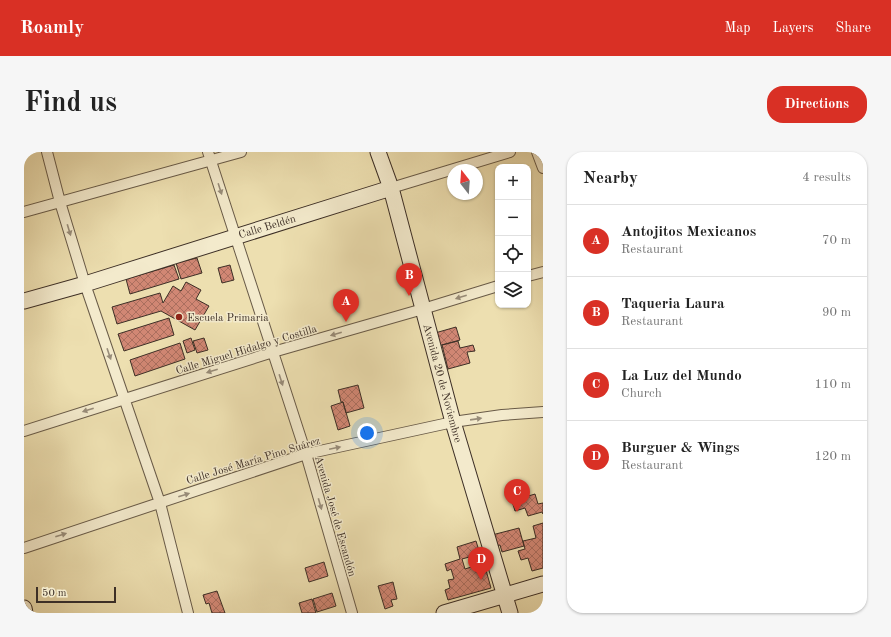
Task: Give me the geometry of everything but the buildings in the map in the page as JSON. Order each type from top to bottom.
[{"type":"street","points":[[47,152],[60,202],[85,284],[160,503],[188,613]]},
{"type":"street","points":[[24,212],[210,156],[241,152]]},
{"type":"street","name":"Avenida 20 de Noviembre","points":[[378,152],[391,188],[453,422],[510,613]]},
{"type":"street","name":"Calle Beldén","points":[[24,301],[85,284],[510,152]]},
{"type":"street","points":[[537,152],[543,168]]},
{"type":"street","name":"Avenida José de Escandón","points":[[210,156],[306,454],[352,613]]},
{"type":"street","points":[[531,275],[543,272]]},
{"type":"street","name":"Calle Miguel Hidalgo y Costilla","points":[[24,431],[272,352],[495,287]]},
{"type":"street","name":"Calle José María Pino Suárez","points":[[24,548],[306,454],[453,422],[502,415],[543,412]]},
{"type":"street","points":[[444,613],[543,584]]},
{"type":"street","points":[[24,608],[25,613]]},
{"type":"place","name":"Taqueria Laura","points":[[409,296]]},
{"type":"place","name":"Escuela Primaria","points":[[179,317]]},
{"type":"place","name":"Antojitos Mexicanos","points":[[346,322]]},
{"type":"place","name":"La Luz del Mundo","points":[[517,512]]},
{"type":"place","name":"Burguer & Wings","points":[[481,580]]}]
